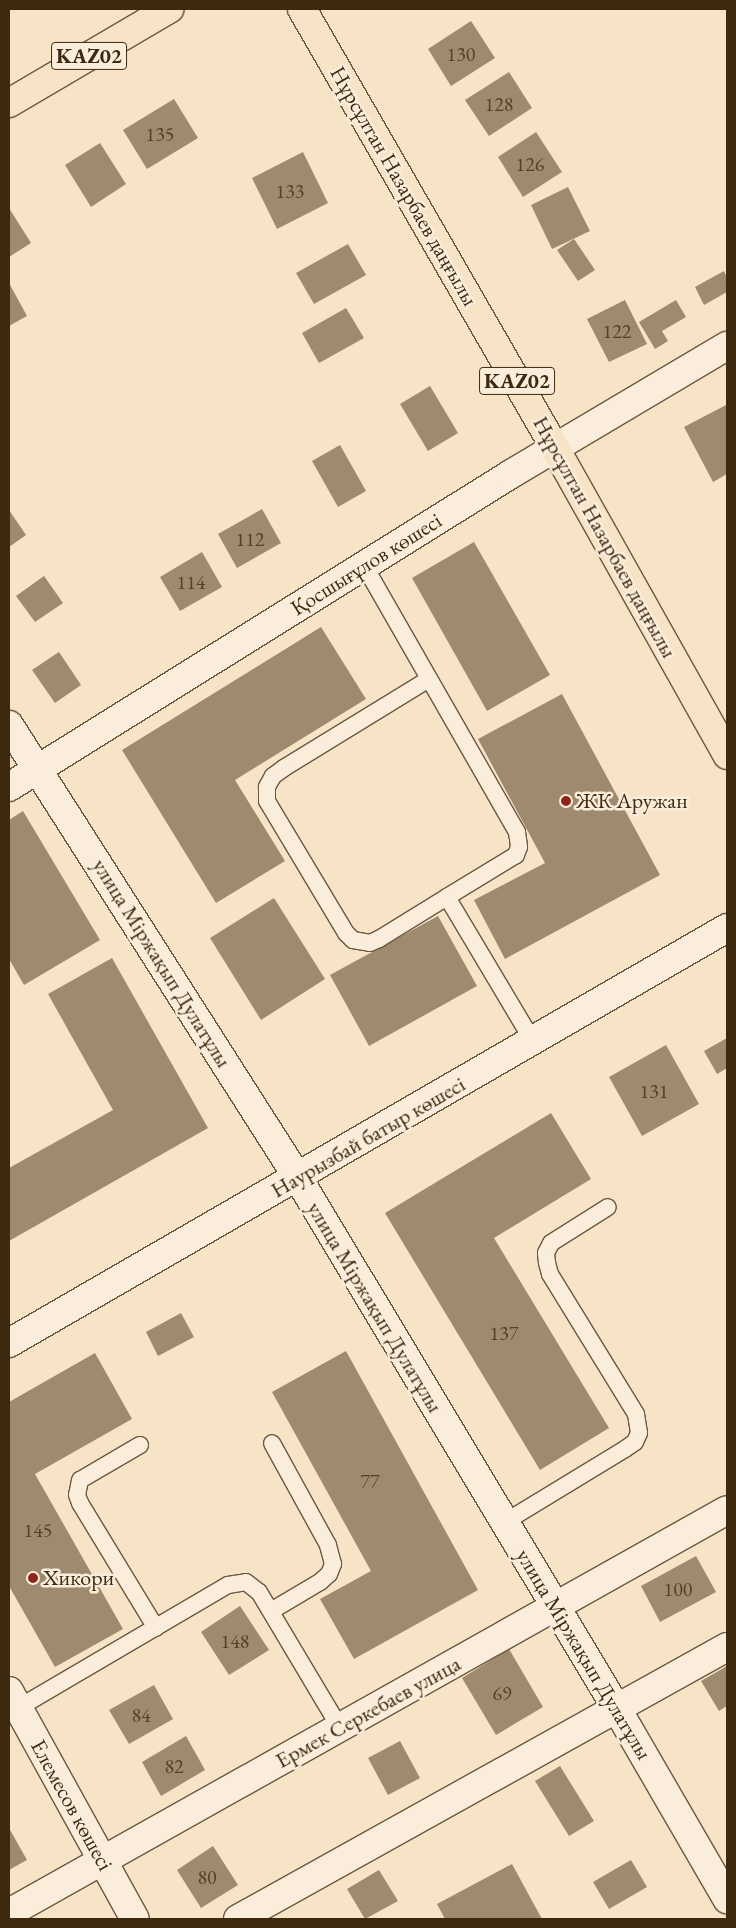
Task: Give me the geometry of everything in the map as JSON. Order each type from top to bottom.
[{"type":"highway","name":"KАZ02","points":[[9,103],[169,9]]},
{"type":"highway","name":"Нұрсұлтан Назарбаев даңғылы","points":[[302,9],[555,448],[727,755]]},
{"type":"street","name":"Қосшығұлов көшесі","points":[[9,787],[555,448],[727,346]]},
{"type":"street","name":"улица Міржақып Дулатұлы","points":[[9,725],[298,1178],[617,1708],[727,1898]]},
{"type":"street","name":"Наурызбай батыр көшесі","points":[[9,1343],[298,1178],[727,928]]},
{"type":"street","name":"Ермек Серкебаев улица","points":[[9,1913],[102,1859],[340,1728],[727,1510]]},
{"type":"street","points":[[238,1919],[727,1647]]},
{"type":"street","name":"Елемесов көшесі","points":[[13,1700],[134,1919]]},
{"type":"lane","points":[[364,566],[429,679],[519,840],[516,855],[510,860],[379,939],[370,943],[353,940],[346,933],[268,801],[267,787],[273,776],[284,768],[429,679]]},
{"type":"lane","points":[[447,897],[532,1041]]},
{"type":"lane","points":[[505,1522],[625,1449],[635,1442],[639,1432],[636,1414],[550,1274],[547,1263],[546,1253],[551,1243],[608,1207]]},
{"type":"lane","points":[[271,1611],[320,1582],[329,1574],[333,1564],[328,1545],[272,1443]]},
{"type":"lane","points":[[140,1446],[80,1480],[77,1494],[80,1503],[156,1628]]},
{"type":"lane","points":[[13,1700],[156,1628],[228,1585],[246,1582],[253,1586],[271,1611],[340,1728]]},
{"type":"building","points":[[471,21],[495,58],[451,86],[428,49]]},
{"type":"building","points":[[509,72],[532,108],[489,136],[465,100]]},
{"type":"building","points":[[174,99],[198,138],[147,169],[123,130]]},
{"type":"building","points":[[536,132],[562,172],[523,197],[498,157]]},
{"type":"building","points":[[100,143],[126,184],[91,207],[65,165]]},
{"type":"building","points":[[303,152],[328,203],[277,229],[252,178]]},
{"type":"building","points":[[568,187],[590,231],[552,249],[531,205]]},
{"type":"building","points":[[9,208],[31,243],[9,257]]},
{"type":"building","points":[[574,239],[595,270],[578,281],[557,250]]},
{"type":"building","points":[[348,244],[366,275],[314,304],[296,273]]},
{"type":"building","points":[[724,271],[727,278],[727,292],[704,305],[695,287]]},
{"type":"building","points":[[9,283],[27,316],[9,326]]},
{"type":"building","points":[[625,300],[647,344],[609,362],[587,319]]},
{"type":"building","points":[[676,300],[686,317],[662,331],[668,341],[655,349],[639,322]]},
{"type":"building","points":[[346,308],[364,338],[319,363],[302,333]]},
{"type":"building","points":[[430,386],[458,433],[428,451],[400,404]]},
{"type":"building","points":[[726,405],[727,474],[713,482],[684,427]]},
{"type":"building","points":[[340,445],[366,491],[338,507],[312,461]]},
{"type":"building","points":[[262,509],[281,543],[237,568],[218,534]]},
{"type":"building","points":[[9,510],[26,535],[9,547]]},
{"type":"building","points":[[474,542],[550,675],[487,711],[412,578]]},
{"type":"building","points":[[202,552],[222,587],[180,611],[160,577]]},
{"type":"building","points":[[44,576],[63,603],[35,622],[16,596]]},
{"type":"building","points":[[321,627],[366,699],[235,780],[285,861],[216,903],[122,750]]},
{"type":"building","points":[[59,652],[81,685],[55,703],[32,670]]},
{"type":"building","name":"ЖК Аружан","points":[[562,694],[660,875],[505,959],[474,900],[545,863],[478,739]]},
{"type":"building","points":[[23,811],[100,940],[24,985],[9,959],[9,820]]},
{"type":"building","points":[[274,898],[325,979],[261,1020],[210,938]]},
{"type":"building","points":[[438,916],[477,986],[369,1046],[330,975]]},
{"type":"building","points":[[112,958],[208,1128],[9,1241],[9,1168],[113,1110],[48,994]]},
{"type":"building","points":[[727,1038],[727,1068],[717,1074],[704,1051]]},
{"type":"building","points":[[666,1045],[699,1104],[642,1136],[609,1077]]},
{"type":"building","points":[[551,1113],[591,1179],[494,1238],[609,1428],[540,1470],[385,1213]]},
{"type":"building","points":[[181,1313],[194,1337],[158,1356],[146,1332]]},
{"type":"building","points":[[346,1351],[478,1590],[354,1659],[320,1599],[371,1571],[272,1392]]},
{"type":"building","points":[[95,1353],[132,1419],[35,1474],[123,1629],[55,1667],[9,1586],[9,1402]]},
{"type":"building","points":[[696,1556],[716,1592],[660,1622],[641,1586]]},
{"type":"building","points":[[240,1606],[269,1650],[229,1675],[201,1632]]},
{"type":"building","points":[[509,1649],[543,1707],[496,1735],[462,1678]]},
{"type":"building","points":[[727,1666],[727,1706],[719,1711],[701,1681]]},
{"type":"building","points":[[154,1685],[173,1719],[129,1744],[109,1710]]},
{"type":"building","points":[[186,1736],[205,1770],[161,1796],[142,1762]]},
{"type":"building","points":[[400,1741],[420,1778],[388,1795],[368,1758]]},
{"type":"building","points":[[560,1766],[594,1821],[569,1836],[535,1781]]},
{"type":"building","points":[[9,1828],[27,1860],[9,1870]]},
{"type":"building","points":[[213,1846],[238,1885],[201,1908],[177,1870]]},
{"type":"building","points":[[631,1860],[647,1887],[609,1909],[593,1882]]},
{"type":"building","points":[[512,1864],[542,1919],[445,1919],[437,1904]]},
{"type":"building","points":[[379,1870],[398,1901],[365,1919],[347,1889]]},
{"type":"place","name":"ЖК Аружан","points":[[566,801]]},
{"type":"place","name":"Хикори","points":[[33,1578]]}]
